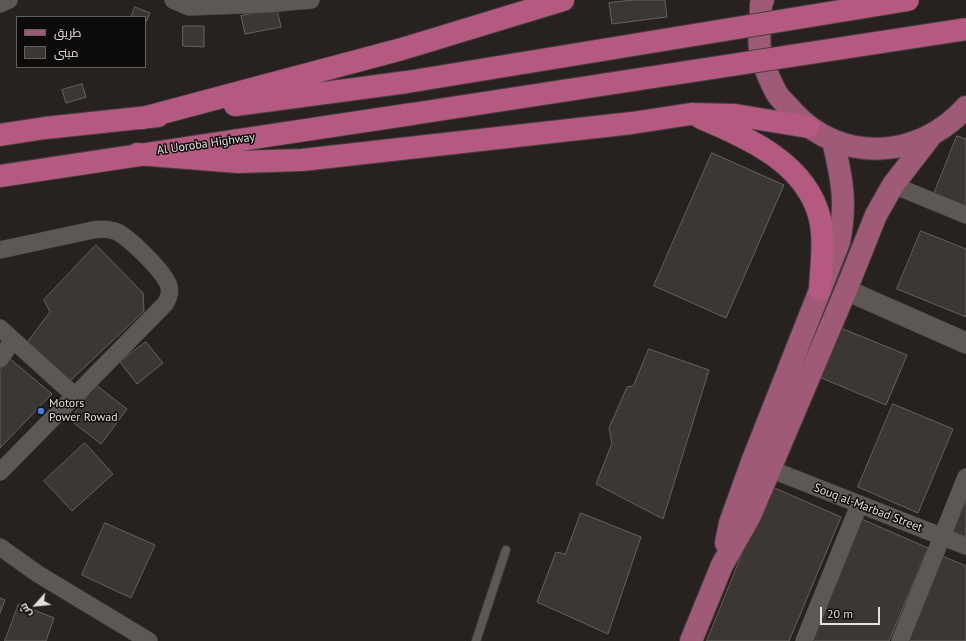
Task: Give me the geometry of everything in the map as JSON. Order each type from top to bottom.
[{"type":"highway","points":[[143,118],[402,49],[562,0]]},
{"type":"highway","points":[[0,135],[45,128],[143,118],[407,82],[908,0]]},
{"type":"highway","name":"Al Uoroba Highway","points":[[0,176],[62,168],[137,154],[412,114],[966,29]]},
{"type":"highway","points":[[690,114],[720,126],[763,148],[781,159],[797,176],[811,196],[820,219],[822,243],[820,290]]},
{"type":"highway","points":[[137,154],[238,162],[302,160],[632,123],[690,114],[735,115],[808,127]]},
{"type":"highway","points":[[0,121],[45,128]]},
{"type":"highway","points":[[0,189],[62,168]]},
{"type":"main road","points":[[763,0],[760,50],[776,93],[808,127],[833,141],[865,148],[898,147],[930,137],[963,116]]},
{"type":"main road","points":[[691,641],[722,565],[750,516],[770,470],[876,215],[893,185],[930,137]]},
{"type":"main road","points":[[722,565],[735,508],[839,242],[844,220],[844,198],[833,141]]},
{"type":"street","points":[[0,4],[9,0]]},
{"type":"street","points":[[173,0],[192,3],[267,4],[311,0]]},
{"type":"street","points":[[893,185],[966,215]]},
{"type":"street","points":[[0,250],[104,229],[116,232],[126,238],[165,277],[169,286],[169,296],[165,304],[0,472]]},
{"type":"street","points":[[846,290],[966,343]]},
{"type":"street","points":[[0,328],[74,395]]},
{"type":"street","points":[[0,359],[13,340]]},
{"type":"street","name":"Souq al-Marbad Street","points":[[770,470],[966,546]]},
{"type":"street","points":[[900,641],[966,477]]},
{"type":"street","points":[[804,641],[858,504]]},
{"type":"street","points":[[0,547],[38,574],[149,641]]},
{"type":"lane","points":[[476,641],[506,550]]},
{"type":"building","points":[[634,0],[665,0],[667,17],[612,24],[609,3]]},
{"type":"building","points":[[135,7],[150,13],[146,22],[146,16],[131,16]]},
{"type":"building","points":[[277,9],[281,27],[245,34],[241,16]]},
{"type":"building","points":[[183,26],[204,26],[204,47],[183,46]]},
{"type":"building","points":[[82,84],[86,97],[66,103],[62,90]]},
{"type":"building","points":[[957,136],[966,139],[966,207],[934,194]]},
{"type":"building","points":[[712,153],[784,185],[726,318],[654,286]]},
{"type":"building","points":[[921,231],[966,249],[966,317],[897,289]]},
{"type":"building","points":[[96,245],[143,293],[144,311],[70,381],[25,345],[50,312],[44,300]]},
{"type":"building","points":[[836,326],[907,355],[886,405],[819,377]]},
{"type":"building","points":[[146,342],[163,363],[137,384],[120,362]]},
{"type":"building","points":[[649,349],[709,370],[663,519],[596,484],[612,443],[609,428],[627,387],[633,386]]},
{"type":"building","points":[[9,358],[52,394],[0,448],[0,371]]},
{"type":"building","points":[[96,385],[127,409],[101,444],[70,420]]},
{"type":"building","points":[[893,404],[953,429],[918,513],[858,487]]},
{"type":"building","points":[[85,443],[113,474],[72,511],[44,481]]},
{"type":"building","points":[[770,486],[841,517],[789,641],[707,641]]},
{"type":"building","points":[[966,494],[966,538],[950,532]]},
{"type":"building","points":[[581,513],[641,537],[608,634],[537,602],[556,552],[565,554]]},
{"type":"building","points":[[857,517],[928,548],[889,641],[807,641]]},
{"type":"building","points":[[105,523],[155,545],[131,598],[82,575]]},
{"type":"building","points":[[942,556],[966,566],[966,641],[908,641]]},
{"type":"building","points":[[0,598],[5,600],[0,613]]},
{"type":"building","points":[[19,604],[54,618],[46,641],[5,641]]},
{"type":"place","name":"Motors Power Rowad","points":[[41,411]]}]
